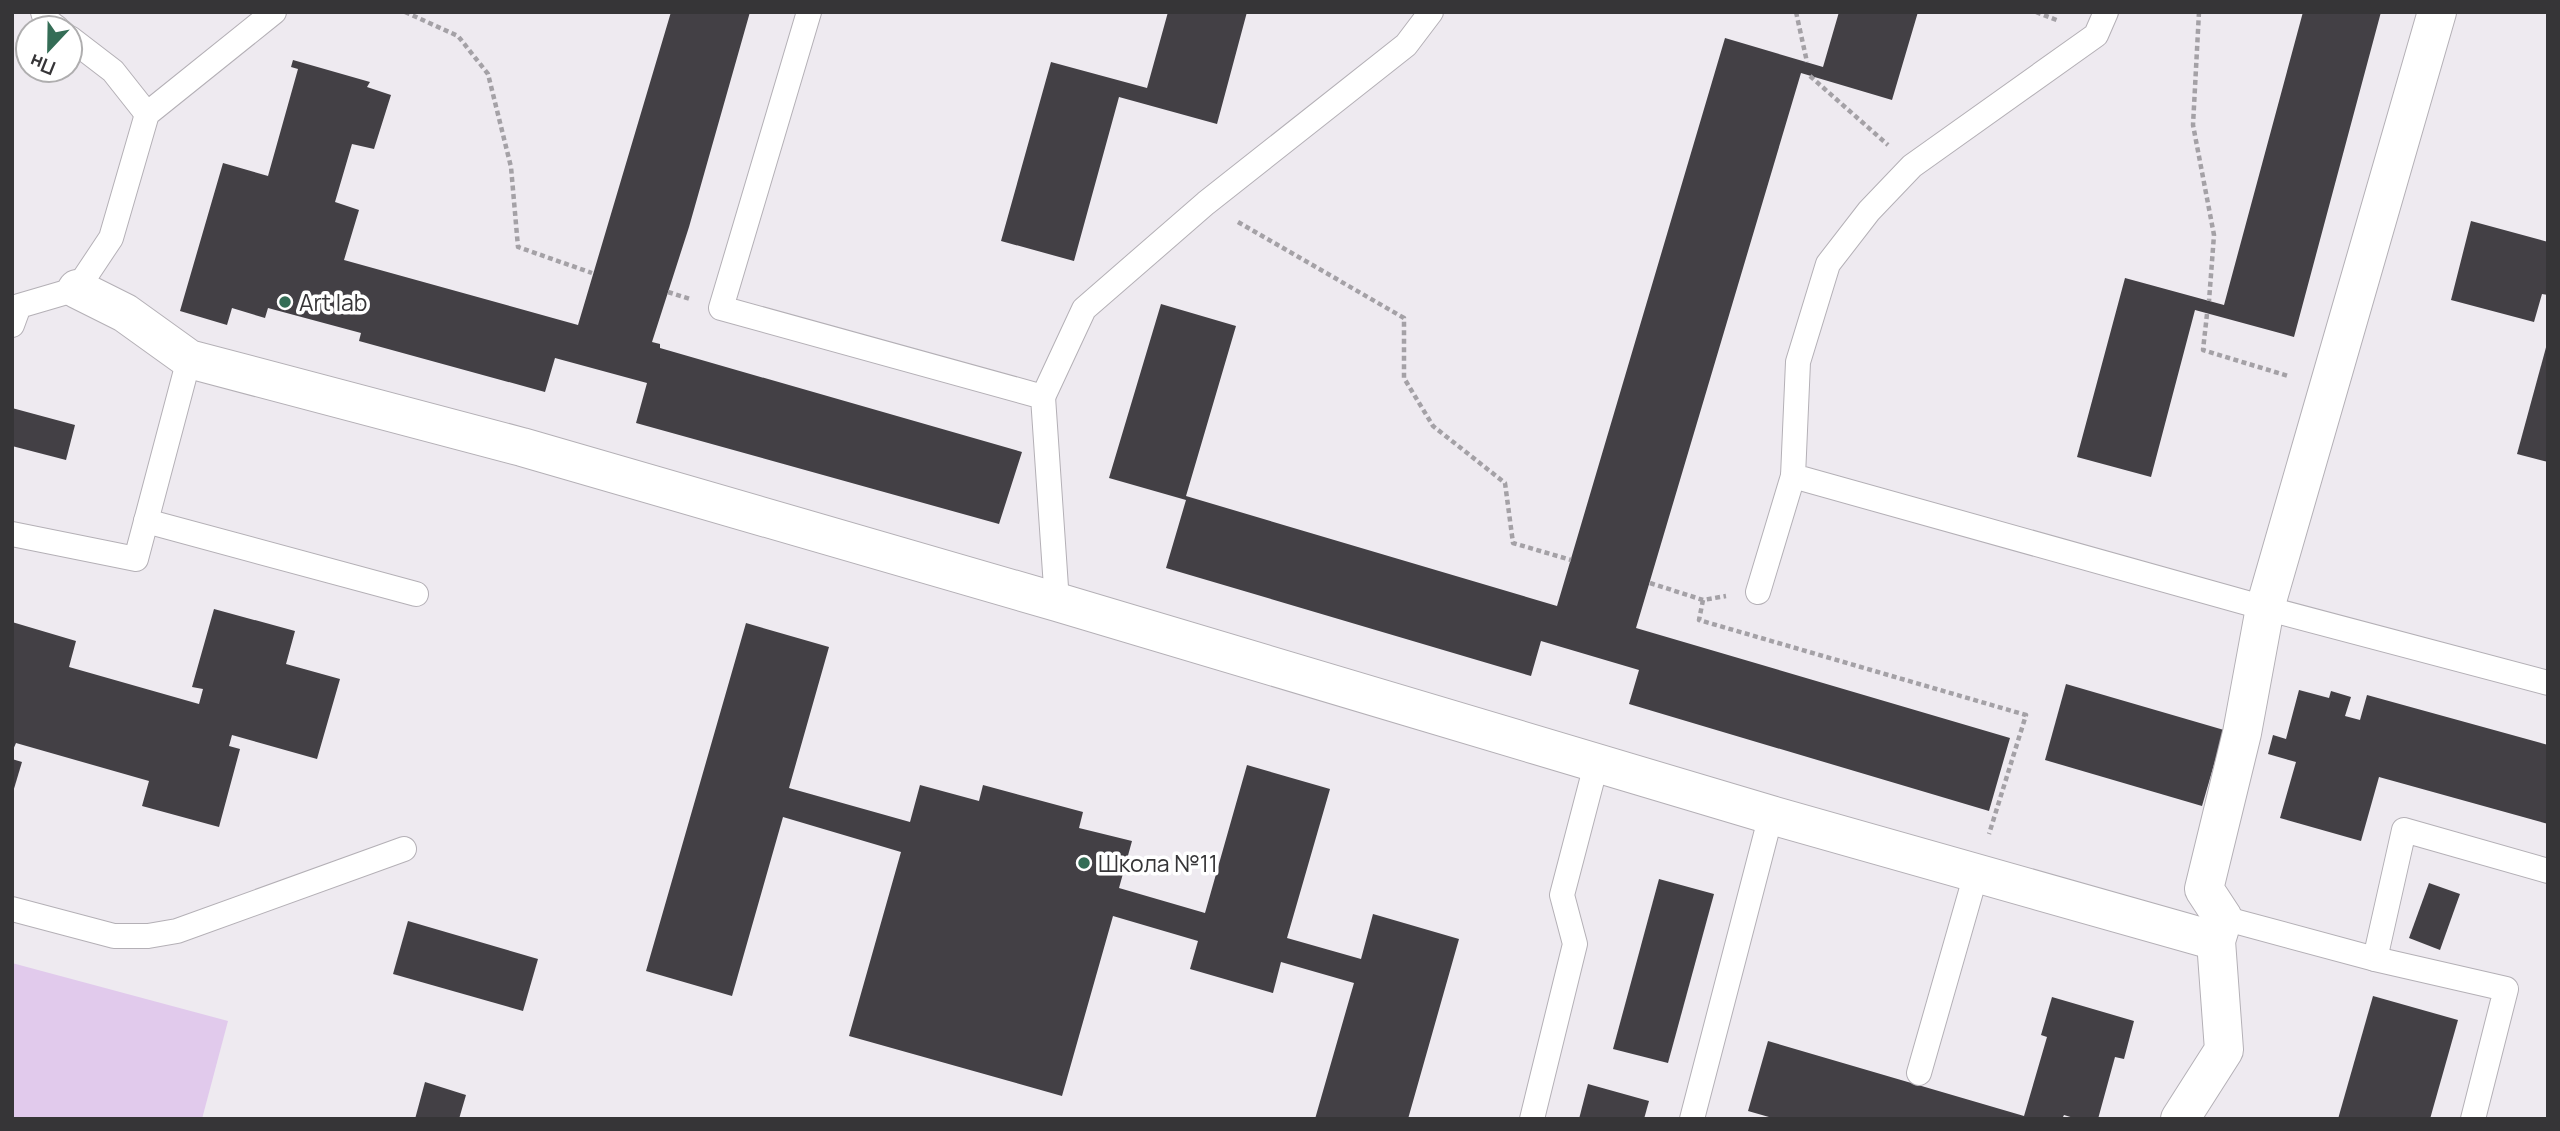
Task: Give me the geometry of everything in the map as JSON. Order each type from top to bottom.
[{"type":"street","points":[[2180,1119],[2224,1050],[2219,929],[2204,889],[2242,733],[2265,608],[2437,12]]},
{"type":"street","points":[[77,289],[125,313],[189,359],[522,447],[1976,874],[2219,929]]},
{"type":"lane","points":[[12,325],[19,306],[77,289],[110,238],[147,114],[274,12]]},
{"type":"lane","points":[[809,12],[721,308],[1043,397]]},
{"type":"lane","points":[[1057,602],[1043,397],[1084,309],[1206,203],[1406,45],[1431,12]]},
{"type":"lane","points":[[1758,592],[1793,475],[1798,362],[1828,264],[1869,211],[1912,166],[2096,35],[2106,12]]},
{"type":"lane","points":[[84,49],[113,71],[147,114]]},
{"type":"lane","points":[[12,534],[136,559],[189,359]]},
{"type":"lane","points":[[1793,475],[2265,608],[2548,682]]},
{"type":"lane","points":[[146,521],[416,594]]},
{"type":"lane","points":[[1532,1119],[1575,944],[1562,895],[1597,761]]},
{"type":"lane","points":[[1692,1119],[1771,815]]},
{"type":"lane","points":[[2375,958],[2404,830],[2548,871]]},
{"type":"lane","points":[[12,909],[114,936],[148,936],[177,932],[404,849]]},
{"type":"lane","points":[[1919,1073],[1976,874]]},
{"type":"lane","points":[[2219,929],[2375,958],[2506,989],[2473,1119]]},
{"type":"path","points":[[405,12],[458,36],[488,74],[511,167],[518,247],[592,272]]},
{"type":"path","points":[[1796,12],[1807,62]]},
{"type":"path","points":[[2199,12],[2193,125],[2214,235],[2209,301]]},
{"type":"path","points":[[1810,76],[1912,166]]},
{"type":"path","points":[[1206,203],[1404,318],[1404,378],[1433,426],[1505,483],[1513,543],[1571,560]]},
{"type":"path","points":[[2207,313],[2203,350],[2329,389]]},
{"type":"path","points":[[1650,583],[1703,600],[1758,592]]},
{"type":"path","points":[[1703,600],[1699,620],[2026,715],[1976,874]]},
{"type":"shaded area","points":[[12,963],[228,1021],[202,1119],[12,1119]]},
{"type":"building","points":[[671,12],[750,12],[689,227],[652,342],[660,344],[660,348],[1022,452],[999,524],[636,423],[647,383],[555,358],[545,392],[359,341],[361,333],[268,308],[265,318],[232,308],[227,325],[180,311],[223,163],[268,176],[298,69],[291,67],[293,60],[370,82],[367,87],[391,95],[374,149],[352,144],[335,202],[359,210],[344,260],[578,325]]},
{"type":"building","points":[[1168,12],[1247,12],[1217,124],[1119,97],[1074,261],[1001,241],[1051,62],[1147,88]]},
{"type":"building","points":[[1839,12],[1918,12],[1892,100],[1801,73],[1636,628],[2010,738],[1989,811],[1629,704],[1639,670],[1541,641],[1531,676],[1166,568],[1186,500],[1109,478],[1161,304],[1236,326],[1186,496],[1557,606],[1725,38],[1823,67]]},
{"type":"building","points":[[2303,12],[2381,12],[2294,337],[2195,310],[2151,477],[2077,457],[2125,278],[2224,305]]},
{"type":"building","points":[[2471,221],[2548,242],[2548,295],[2542,294],[2534,322],[2451,300]]},
{"type":"building","points":[[2548,340],[2548,462],[2517,454]]},
{"type":"building","points":[[12,408],[75,425],[66,460],[12,446]]},
{"type":"building","points":[[214,609],[295,631],[286,664],[340,679],[317,759],[232,735],[229,746],[240,749],[219,827],[142,806],[149,781],[16,743],[12,752],[12,622],[76,641],[69,667],[199,704],[203,689],[192,687]]},
{"type":"building","points":[[746,623],[829,647],[789,788],[910,822],[920,785],[979,801],[983,785],[1083,812],[1079,828],[1132,841],[1119,888],[1205,913],[1247,765],[1330,789],[1287,938],[1361,959],[1373,914],[1459,939],[1408,1119],[1315,1119],[1354,983],[1281,962],[1273,993],[1190,969],[1198,941],[1113,916],[1062,1096],[849,1036],[901,852],[783,817],[732,996],[646,971]]},
{"type":"building","points":[[2066,684],[2224,730],[2202,806],[2045,760]]},
{"type":"building","points":[[2299,690],[2329,698],[2331,691],[2351,697],[2345,716],[2360,720],[2367,695],[2548,745],[2548,824],[2379,777],[2361,841],[2280,818],[2296,762],[2268,754],[2273,735],[2286,739]]},
{"type":"building","points":[[12,759],[22,762],[13,792],[12,792]]},
{"type":"building","points":[[1659,879],[1714,894],[1668,1063],[1613,1049]]},
{"type":"building","points":[[2429,883],[2460,894],[2440,950],[2409,938]]},
{"type":"building","points":[[408,921],[538,959],[523,1011],[393,974]]},
{"type":"building","points":[[2373,996],[2458,1020],[2430,1119],[2338,1119]]},
{"type":"building","points":[[2052,997],[2134,1021],[2124,1059],[2115,1057],[2098,1119],[2077,1119],[2064,1115],[2062,1119],[1776,1119],[1748,1111],[1768,1041],[2024,1116],[2047,1037],[2041,1035]]},
{"type":"building","points":[[425,1082],[466,1095],[459,1119],[415,1119]]},
{"type":"building","points":[[1588,1084],[1649,1101],[1644,1119],[1579,1119]]},
{"type":"place","name":"Art lab","points":[[285,302]]},
{"type":"place","name":"Школа №11","points":[[1084,863]]}]
